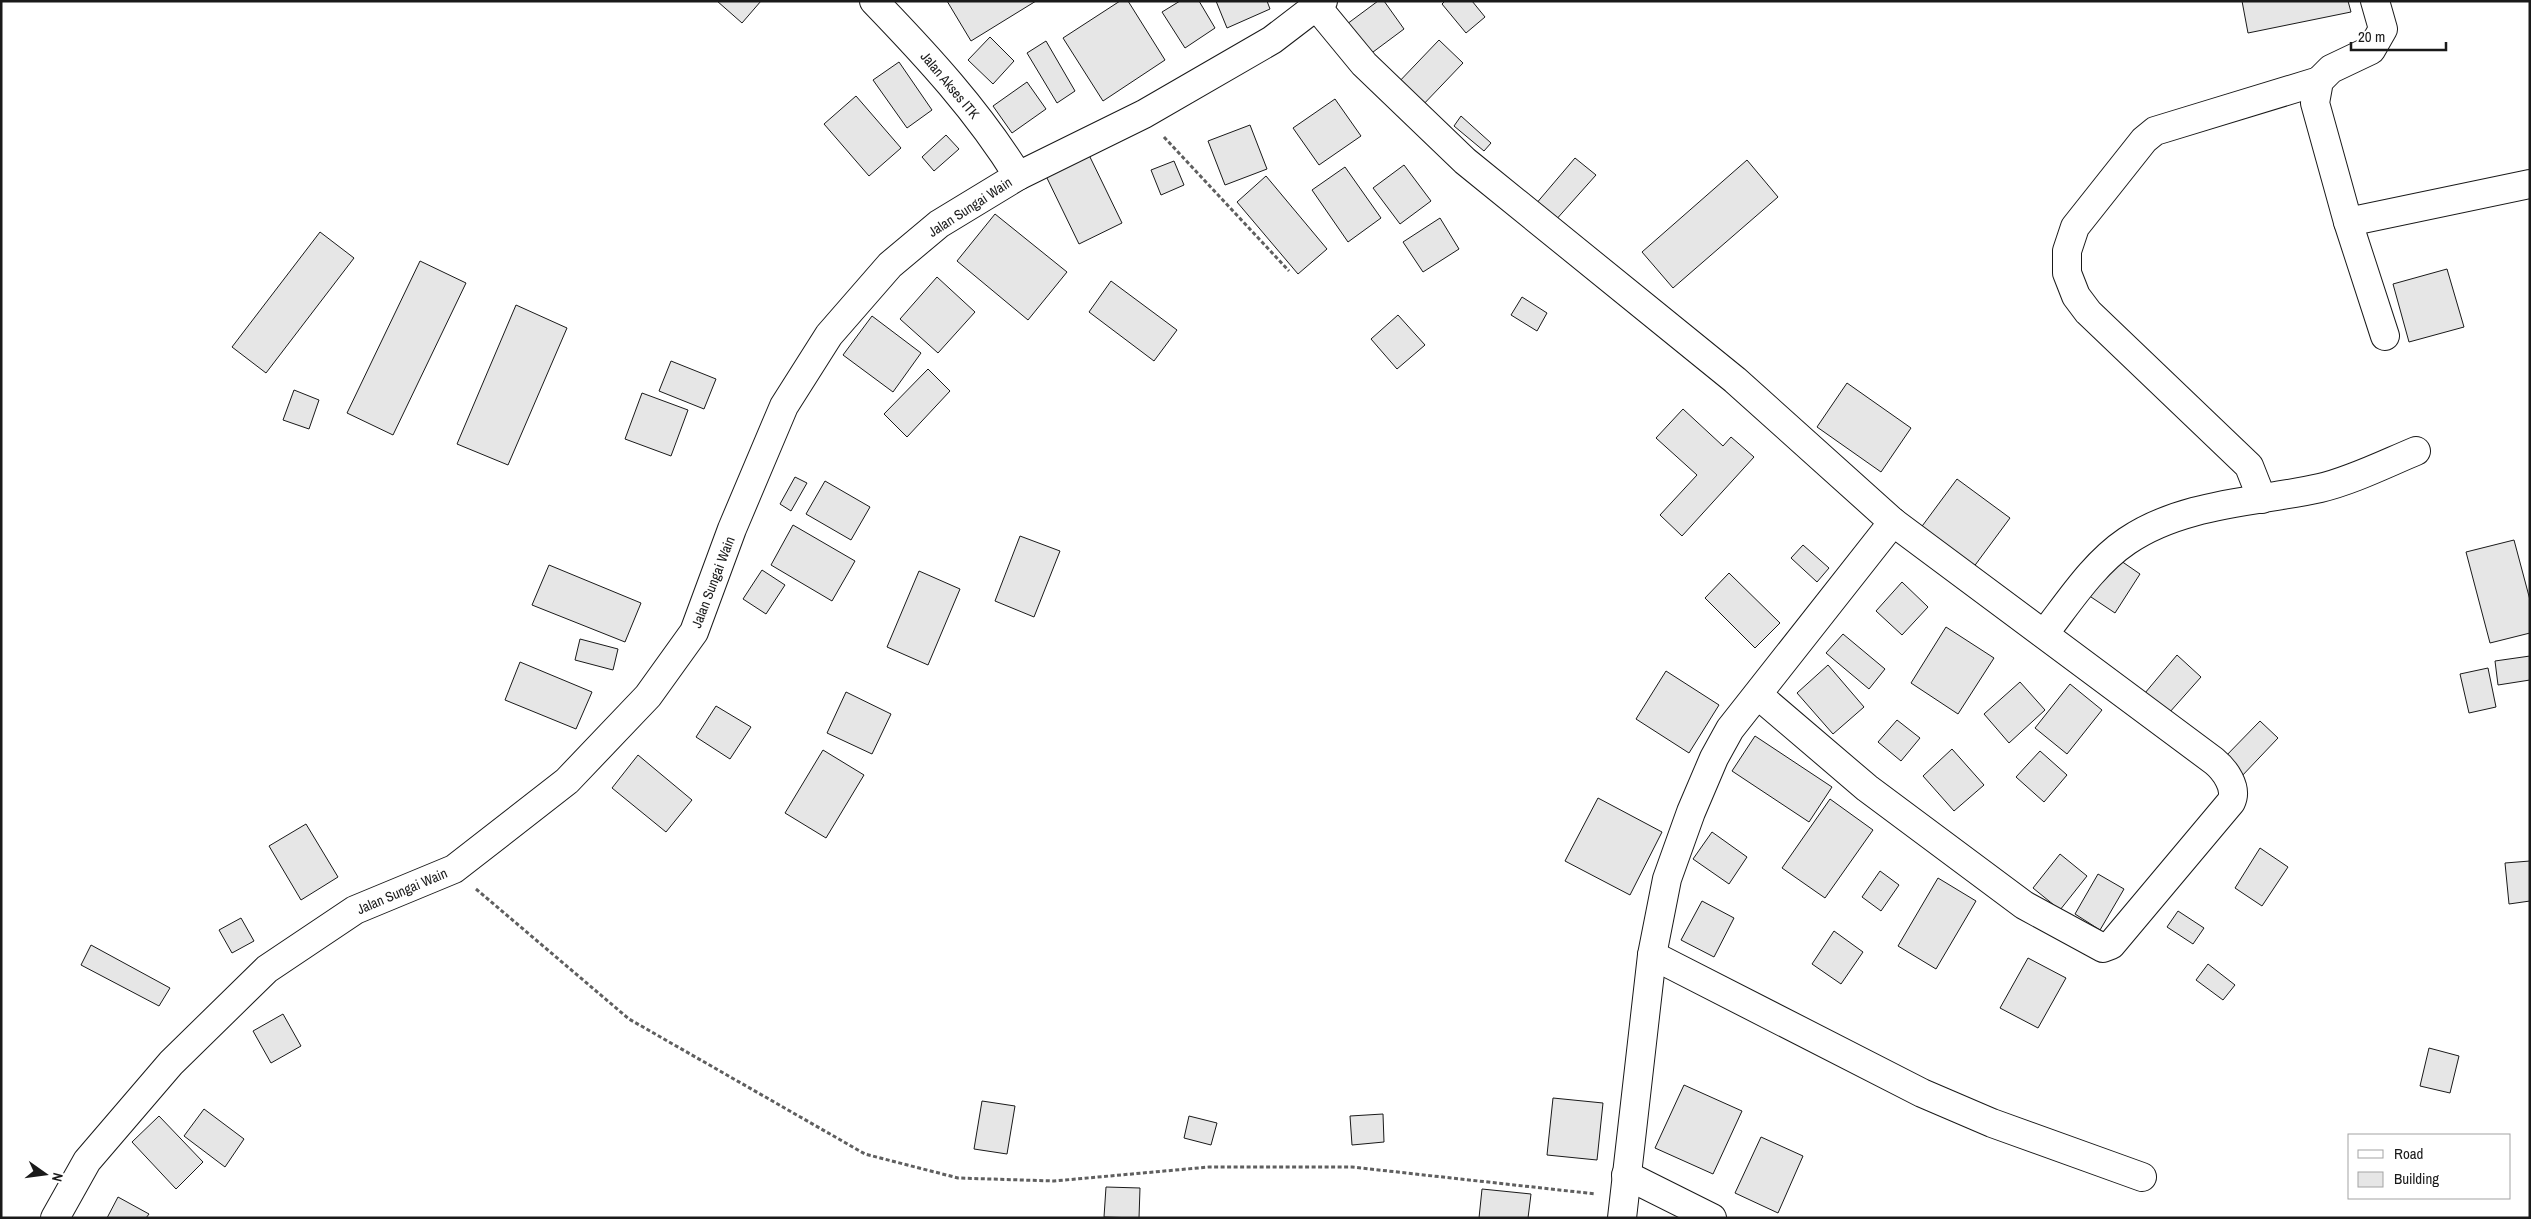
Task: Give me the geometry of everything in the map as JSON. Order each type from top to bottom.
[{"type":"street","name":"Jalan Akses ITK","points":[[874,1],[952,86],[994,138],[1018,176]]},
{"type":"street","points":[[2262,499],[2249,466],[2088,312],[2076,296],[2067,273],[2067,251],[2075,227],[2144,140],[2155,131],[2319,81],[2331,69],[2371,50],[2383,29],[2375,1]]},
{"type":"street","name":"Jalan Sungai Wain","points":[[55,1218],[93,1154],[171,1063],[267,969],[355,910],[454,869],[567,782],[648,696],[694,632],[732,530],[784,406],[829,336],[897,259],[939,224],[1018,176],[1144,114],[1272,40],[1320,4]]},
{"type":"street","points":[[1320,4],[1364,64],[1465,161],[1735,380],[1893,522],[2214,761],[2226,773],[2234,791],[2231,802],[2111,945],[2106,948],[2024,905],[1867,788],[1758,695]]},
{"type":"street","points":[[2319,81],[2315,103],[2348,222],[2385,336]]},
{"type":"street","points":[[2348,222],[2530,184]]},
{"type":"street","points":[[2044,634],[2100,564],[2127,540],[2163,523],[2212,506],[2322,488],[2416,451]]},
{"type":"street","points":[[1712,1218],[1624,1196],[1652,956],[1667,879],[1691,812],[1730,729],[1893,522]]},
{"type":"street","points":[[1652,956],[1922,1093],[1992,1124],[2142,1177]]},
{"type":"path","points":[[1144,114],[1289,272]]},
{"type":"path","points":[[454,869],[630,1019],[865,1154],[958,1178],[1054,1180],[1209,1167],[1352,1167],[1624,1196]]},
{"type":"building","points":[[717,1],[761,1],[742,23]]},
{"type":"building","points":[[947,1],[1036,1],[971,41]]},
{"type":"building","points":[[1120,1],[1128,1],[1165,60],[1103,101],[1063,38]]},
{"type":"building","points":[[1180,1],[1199,1],[1215,28],[1185,48],[1162,12]]},
{"type":"building","points":[[1216,1],[1267,1],[1270,9],[1227,28]]},
{"type":"building","points":[[1378,1],[1384,1],[1404,29],[1369,55],[1347,24]]},
{"type":"building","points":[[1445,1],[1472,1],[1485,17],[1466,33],[1442,4]]},
{"type":"building","points":[[2242,1],[2348,1],[2351,12],[2248,33]]},
{"type":"building","points":[[990,37],[1014,61],[993,84],[968,60]]},
{"type":"building","points":[[1439,40],[1463,63],[1419,109],[1395,86]]},
{"type":"building","points":[[1046,41],[1075,91],[1057,103],[1027,53]]},
{"type":"building","points":[[899,62],[932,110],[907,128],[873,80]]},
{"type":"building","points":[[1027,82],[1046,109],[1012,133],[993,106]]},
{"type":"building","points":[[856,96],[901,148],[869,176],[824,124]]},
{"type":"building","points":[[1335,99],[1361,136],[1319,165],[1293,128]]},
{"type":"building","points":[[1461,116],[1491,143],[1484,151],[1454,126]]},
{"type":"building","points":[[1250,125],[1267,169],[1225,185],[1208,141]]},
{"type":"building","points":[[946,135],[959,149],[934,171],[922,157]]},
{"type":"building","points":[[1089,155],[1122,223],[1079,244],[1046,176]]},
{"type":"building","points":[[1575,158],[1596,175],[1554,222],[1535,205]]},
{"type":"building","points":[[1747,160],[1778,197],[1673,288],[1642,252]]},
{"type":"building","points":[[1174,161],[1184,185],[1161,195],[1151,170]]},
{"type":"building","points":[[1404,165],[1431,201],[1400,224],[1373,188]]},
{"type":"building","points":[[1345,167],[1381,218],[1348,242],[1312,190]]},
{"type":"building","points":[[1266,176],[1327,249],[1298,274],[1237,202]]},
{"type":"building","points":[[995,214],[1067,272],[1028,320],[957,261]]},
{"type":"building","points":[[1440,218],[1459,249],[1423,272],[1403,242]]},
{"type":"building","points":[[320,232],[354,258],[266,373],[232,347]]},
{"type":"building","points":[[420,261],[466,283],[393,435],[347,413]]},
{"type":"building","points":[[2447,269],[2464,327],[2409,342],[2393,284]]},
{"type":"building","points":[[937,277],[975,312],[938,353],[900,319]]},
{"type":"building","points":[[1111,281],[1177,330],[1154,361],[1089,312]]},
{"type":"building","points":[[1522,297],[1547,313],[1537,331],[1511,315]]},
{"type":"building","points":[[516,305],[567,328],[508,465],[457,444]]},
{"type":"building","points":[[1398,315],[1425,345],[1397,369],[1371,339]]},
{"type":"building","points":[[872,316],[921,353],[893,392],[843,355]]},
{"type":"building","points":[[671,361],[716,379],[704,409],[659,391]]},
{"type":"building","points":[[928,369],[950,391],[907,437],[884,414]]},
{"type":"building","points":[[1847,383],[1911,428],[1881,472],[1817,427]]},
{"type":"building","points":[[294,390],[319,400],[309,429],[283,420]]},
{"type":"building","points":[[642,393],[688,410],[671,456],[625,439]]},
{"type":"building","points":[[1683,409],[1723,446],[1731,437],[1754,457],[1682,536],[1660,515],[1697,475],[1656,438]]},
{"type":"building","points":[[795,477],[807,483],[791,511],[780,504]]},
{"type":"building","points":[[1957,479],[2010,518],[1970,572],[1917,533]]},
{"type":"building","points":[[825,481],[870,507],[851,540],[806,514]]},
{"type":"building","points":[[793,525],[855,561],[832,601],[771,565]]},
{"type":"building","points":[[1020,536],[1060,551],[1034,617],[995,601]]},
{"type":"building","points":[[2514,540],[2530,600],[2530,633],[2490,643],[2466,552]]},
{"type":"building","points":[[1803,545],[1829,568],[1817,582],[1791,558]]},
{"type":"building","points":[[2108,552],[2140,574],[2115,613],[2082,591]]},
{"type":"building","points":[[549,565],[641,603],[625,642],[532,605]]},
{"type":"building","points":[[762,570],[785,585],[766,614],[743,599]]},
{"type":"building","points":[[919,571],[960,589],[928,665],[887,647]]},
{"type":"building","points":[[1729,573],[1780,623],[1755,648],[1705,598]]},
{"type":"building","points":[[1902,582],[1928,607],[1902,635],[1876,611]]},
{"type":"building","points":[[1946,627],[1994,658],[1958,714],[1911,683]]},
{"type":"building","points":[[1843,634],[1885,669],[1869,689],[1826,653]]},
{"type":"building","points":[[580,639],[618,649],[613,670],[575,660]]},
{"type":"building","points":[[2177,655],[2201,677],[2169,713],[2145,693]]},
{"type":"building","points":[[2530,656],[2530,680],[2498,685],[2495,661]]},
{"type":"building","points":[[520,662],[592,692],[576,729],[505,700]]},
{"type":"building","points":[[1828,665],[1864,707],[1833,734],[1797,693]]},
{"type":"building","points":[[2488,668],[2496,707],[2469,713],[2460,674]]},
{"type":"building","points":[[1666,671],[1719,705],[1689,753],[1636,719]]},
{"type":"building","points":[[2020,682],[2045,710],[2009,743],[1984,714]]},
{"type":"building","points":[[2070,684],[2102,710],[2067,754],[2035,728]]},
{"type":"building","points":[[846,692],[891,714],[872,754],[827,733]]},
{"type":"building","points":[[716,706],[751,727],[730,759],[696,737]]},
{"type":"building","points":[[1897,720],[1920,738],[1901,761],[1878,742]]},
{"type":"building","points":[[2260,721],[2278,738],[2240,778],[2222,760]]},
{"type":"building","points":[[1755,736],[1832,787],[1809,822],[1732,771]]},
{"type":"building","points":[[1952,749],[1984,785],[1954,811],[1923,776]]},
{"type":"building","points":[[823,750],[864,775],[826,838],[785,813]]},
{"type":"building","points":[[2040,751],[2067,775],[2044,802],[2016,777]]},
{"type":"building","points":[[638,755],[692,800],[666,832],[612,788]]},
{"type":"building","points":[[1598,798],[1662,832],[1630,895],[1565,861]]},
{"type":"building","points":[[1830,799],[1873,830],[1825,898],[1782,868]]},
{"type":"building","points":[[306,824],[338,877],[301,900],[269,846]]},
{"type":"building","points":[[1712,832],[1747,857],[1729,884],[1693,859]]},
{"type":"building","points":[[2260,848],[2288,867],[2262,906],[2235,888]]},
{"type":"building","points":[[2060,854],[2087,876],[2060,910],[2033,888]]},
{"type":"building","points":[[2530,861],[2530,901],[2509,904],[2505,863]]},
{"type":"building","points":[[1880,871],[1899,885],[1881,911],[1862,897]]},
{"type":"building","points":[[2098,874],[2124,889],[2100,930],[2075,914]]},
{"type":"building","points":[[1938,878],[1976,901],[1936,969],[1898,946]]},
{"type":"building","points":[[1702,901],[1734,918],[1714,957],[1681,940]]},
{"type":"building","points":[[2178,911],[2204,928],[2193,944],[2167,927]]},
{"type":"building","points":[[241,918],[254,941],[232,953],[219,930]]},
{"type":"building","points":[[1834,931],[1863,952],[1841,984],[1812,964]]},
{"type":"building","points":[[91,945],[170,988],[159,1006],[81,965]]},
{"type":"building","points":[[2028,958],[2066,978],[2038,1028],[2000,1008]]},
{"type":"building","points":[[2208,964],[2235,985],[2223,1000],[2196,980]]},
{"type":"building","points":[[283,1014],[301,1046],[271,1063],[253,1031]]},
{"type":"building","points":[[2429,1048],[2459,1056],[2450,1093],[2420,1086]]},
{"type":"building","points":[[1684,1085],[1742,1111],[1713,1174],[1655,1148]]},
{"type":"building","points":[[1553,1098],[1603,1103],[1597,1160],[1547,1155]]},
{"type":"building","points":[[982,1101],[1015,1106],[1007,1154],[974,1149]]},
{"type":"building","points":[[204,1109],[244,1139],[225,1167],[184,1136]]},
{"type":"building","points":[[1383,1114],[1384,1142],[1352,1145],[1350,1116]]},
{"type":"building","points":[[159,1116],[203,1162],[176,1189],[132,1142]]},
{"type":"building","points":[[1189,1116],[1217,1123],[1211,1145],[1184,1138]]},
{"type":"building","points":[[1761,1137],[1803,1156],[1778,1213],[1735,1193]]},
{"type":"building","points":[[1106,1187],[1140,1188],[1139,1218],[1104,1217]]},
{"type":"building","points":[[1482,1189],[1531,1194],[1528,1218],[1479,1218]]},
{"type":"building","points":[[118,1197],[149,1214],[146,1218],[107,1218]]}]
